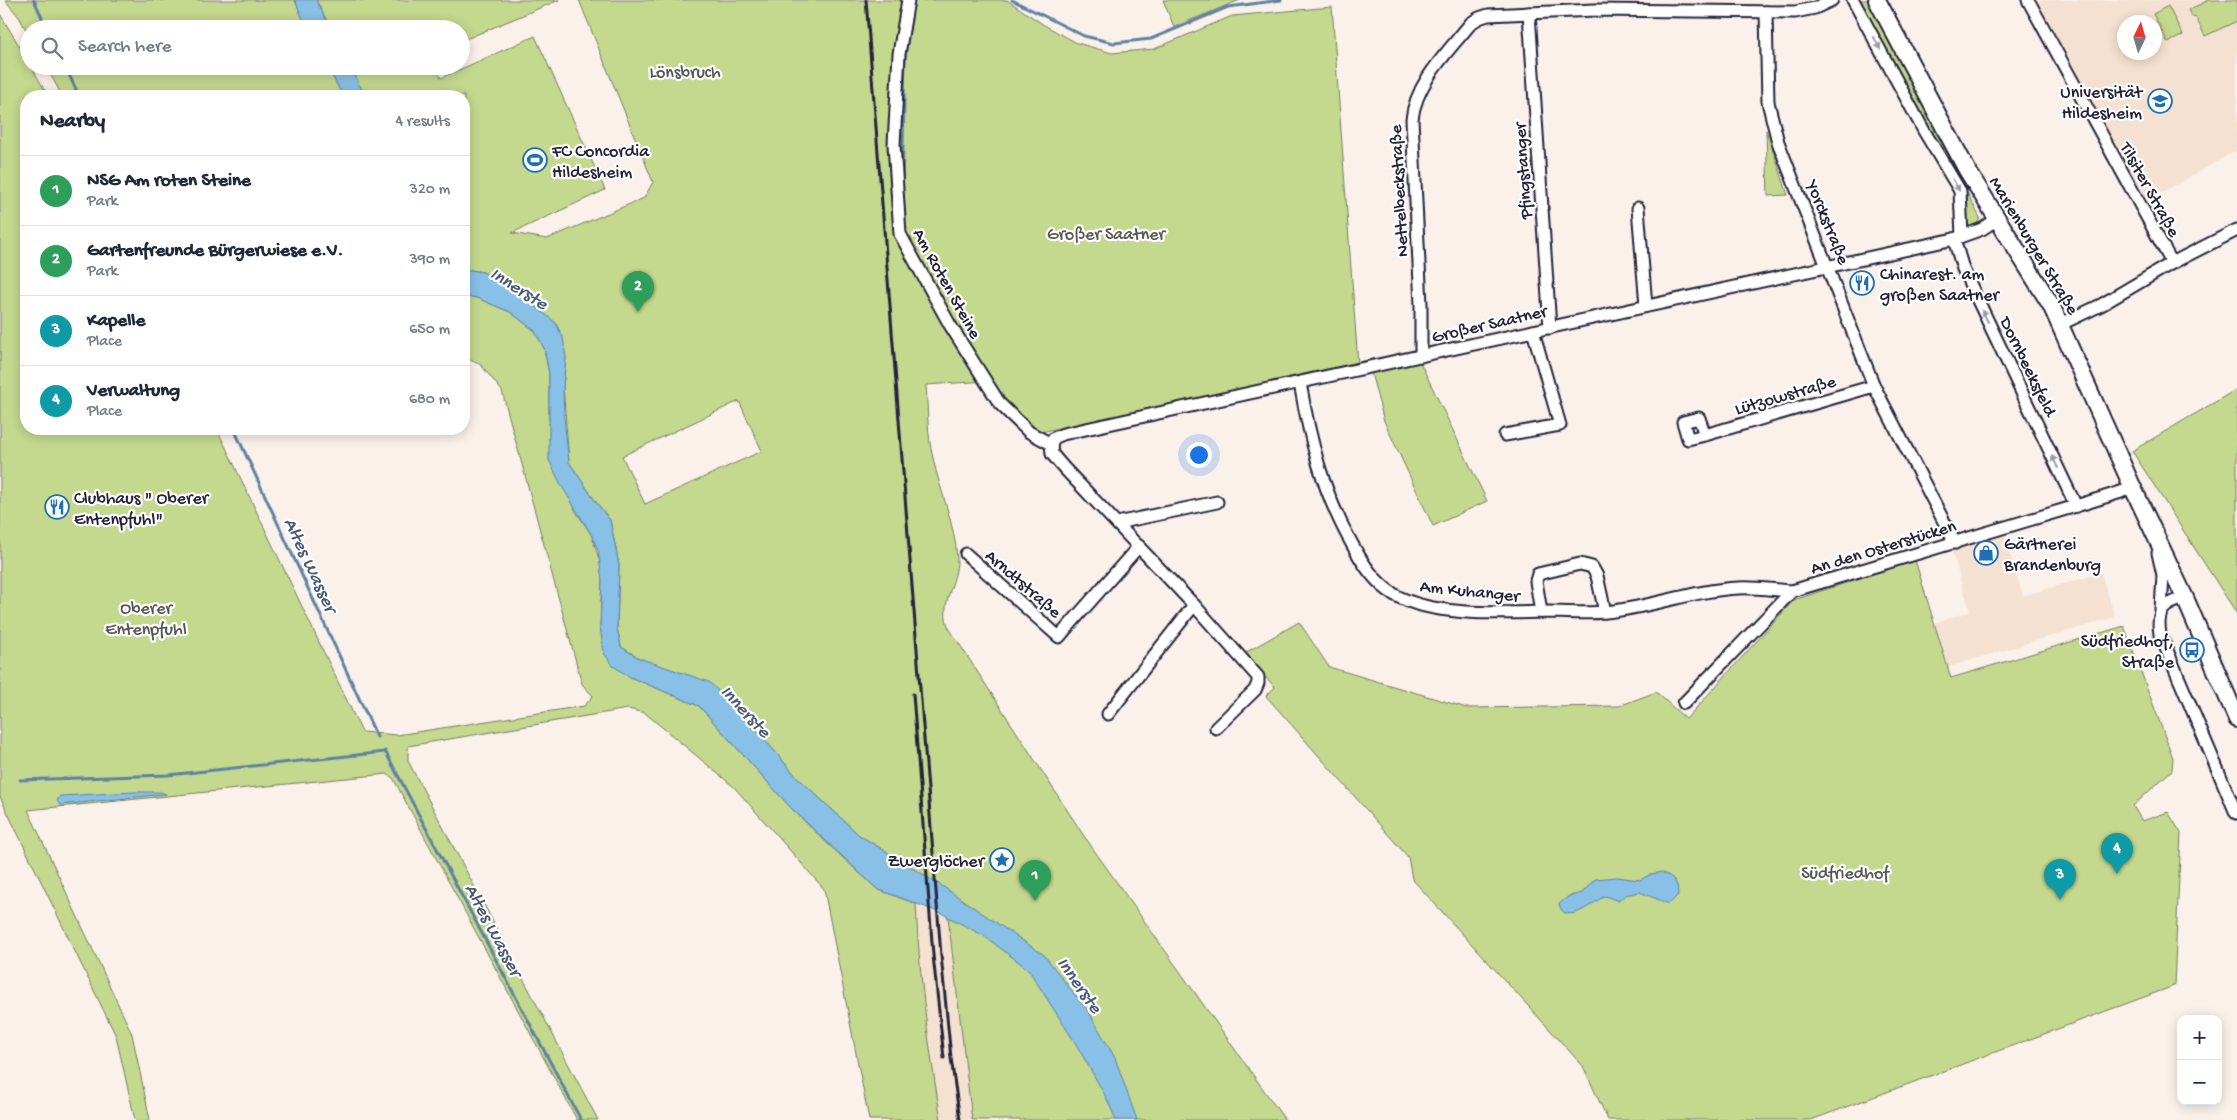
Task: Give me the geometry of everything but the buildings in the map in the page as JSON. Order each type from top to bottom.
[{"type":"main road","name":"Marienburger Straße","points":[[1877,0],[1967,170],[1996,220],[2038,283],[2060,324],[2132,486],[2185,598],[2237,719]]},
{"type":"street","name":"Am Roten Steine","points":[[908,0],[899,54],[894,144],[900,234],[950,325],[1000,404],[1028,432],[1050,444]]},
{"type":"street","points":[[1528,13],[1594,5],[1795,12],[1815,8],[1832,0]]},
{"type":"street","points":[[1854,0],[1924,131],[1960,191],[1958,238]]},
{"type":"street","name":"Tilsiter Straße","points":[[2028,0],[2172,263]]},
{"type":"street","name":"Yorckstraße","points":[[1766,12],[1768,102],[1778,142],[1874,386],[1955,543]]},
{"type":"street","name":"Nettelbeckstraße","points":[[1421,356],[1421,305],[1413,108],[1422,86],[1470,23],[1488,15],[1528,13]]},
{"type":"street","name":"Pfingstanger","points":[[1528,13],[1550,328]]},
{"type":"street","points":[[1638,208],[1646,306]]},
{"type":"street","name":"Großer Saatner","points":[[1050,444],[1054,438],[1063,434],[1958,238],[1982,229],[1996,220]]},
{"type":"street","points":[[2060,324],[2101,305],[2172,263],[2237,230]]},
{"type":"street","name":"Dornbeeksfeld","points":[[1958,238],[1963,269],[2076,506]]},
{"type":"street","points":[[1505,435],[1560,425],[1533,331]]},
{"type":"street","name":"Am Kuhanger","points":[[1300,383],[1312,448],[1323,483],[1341,526],[1365,567],[1378,582],[1395,595],[1413,603],[1498,614],[1605,612],[1702,593],[1739,588],[1792,591]]},
{"type":"street","name":"Lützowstraße","points":[[1705,435],[1874,386]]},
{"type":"street","points":[[1050,444],[1052,454],[1194,605],[1258,677],[1258,684],[1255,690],[1216,728]]},
{"type":"street","name":"An den Osterstücken","points":[[1684,703],[1792,591],[2076,506],[2121,492],[2132,486]]},
{"type":"street","points":[[1117,523],[1217,502]]},
{"type":"street","points":[[2158,540],[2158,559],[2163,576],[2159,623],[2161,637],[2236,813]]},
{"type":"street","name":"Arndtstraße","points":[[966,554],[1060,637],[1139,546]]},
{"type":"street","name":"Am Kuhanger","points":[[1541,612],[1536,581],[1538,574],[1580,564],[1592,567],[1597,576],[1605,612]]},
{"type":"street","points":[[2161,610],[2171,602],[2185,598]]},
{"type":"street","points":[[1108,714],[1194,605]]},
{"type":"shaded area","name":"Universität Hildesheim","points":[[2026,0],[2237,0],[2237,150],[2140,205]]},
{"type":"shaded area","name":"Gärtnerei Brandenburg","points":[[2004,535],[2023,596],[2101,573],[2115,617],[1948,667],[1934,623],[1970,611],[1952,551]]},
{"type":"shaded area","points":[[937,795],[948,917],[972,1120],[941,1120],[931,1061],[916,904]]},
{"type":"green space","points":[[5,0],[295,0],[303,20],[21,20]]},
{"type":"green space","points":[[316,0],[559,0],[470,37],[470,20],[326,20]]},
{"type":"green space","name":"Lönsbruch","points":[[579,0],[1007,0],[1044,25],[1077,43],[1112,53],[1154,49],[1232,16],[1332,7],[1358,364],[1036,433],[1013,413],[988,381],[926,385],[931,449],[956,545],[955,576],[946,610],[949,628],[1084,836],[1285,1120],[972,1120],[948,917],[952,919],[951,892],[859,835],[795,775],[748,720],[662,668],[639,658],[621,647],[617,627],[619,565],[610,520],[569,462],[563,386],[566,358],[483,272],[470,270],[470,90],[362,90],[354,75],[440,75],[441,78],[448,75],[470,75],[470,65],[535,36],[605,190],[512,233],[547,239],[644,198],[653,182]],"holes":[[[739,401],[762,451],[645,504],[622,456]]]},
{"type":"green space","points":[[1163,0],[1240,0],[1174,27]]},
{"type":"green space","points":[[1859,0],[1868,0],[1980,218],[1976,226],[1967,229],[1965,207],[1927,129]]},
{"type":"green space","points":[[2209,0],[2237,0],[2237,21],[2205,36],[2195,16],[2192,17],[2188,10]]},
{"type":"green space","points":[[2168,6],[2183,35],[2168,43],[2162,31],[2162,15],[2153,14]]},
{"type":"green space","name":"Oberer Entenpfuhl","points":[[0,14],[20,47],[20,75],[36,75],[45,90],[20,90],[20,435],[220,435],[362,732],[397,735],[584,706],[593,696],[582,684],[502,391],[481,365],[470,360],[470,297],[510,312],[534,330],[544,348],[549,374],[549,420],[575,510],[591,534],[601,565],[600,627],[630,677],[699,706],[792,809],[877,889],[916,904],[925,1012],[941,1120],[869,1120],[824,889],[734,787],[645,713],[628,709],[408,746],[408,761],[598,1120],[577,1120],[393,778],[387,774],[28,810],[132,1034],[150,1120],[135,1120],[116,1036],[0,797]]},
{"type":"green space","points":[[51,75],[332,75],[340,90],[59,90]]},
{"type":"green space","points":[[1766,130],[1788,195],[1768,196]]},
{"type":"green space","points":[[1420,362],[1487,501],[1433,526],[1384,421],[1371,373]]},
{"type":"green space","points":[[2237,389],[2237,614],[2132,451]]},
{"type":"green space","name":"Südfriedhof","points":[[1915,560],[1951,678],[2124,626],[2173,758],[2172,770],[2133,806],[2142,821],[2168,812],[2181,833],[2174,986],[1811,1120],[1608,1120],[1583,1066],[1412,879],[1408,857],[1266,696],[1275,687],[1243,654],[1299,622],[1329,667],[1467,708],[1619,706],[1656,692],[1686,719],[1794,600]]},
{"type":"water","points":[[295,0],[316,0],[326,20],[303,20]]},
{"type":"water","points":[[332,75],[354,75],[362,90],[340,90]]},
{"type":"water","points":[[470,270],[483,272],[505,282],[555,322],[563,337],[566,358],[563,386],[564,418],[569,462],[610,520],[619,565],[617,627],[621,647],[639,658],[709,682],[748,720],[795,775],[859,835],[945,888],[1044,955],[1090,1014],[1115,1058],[1137,1120],[1116,1120],[1106,1097],[1076,1044],[1028,969],[984,936],[941,913],[877,889],[792,809],[699,706],[630,677],[613,666],[604,653],[600,627],[602,580],[598,550],[591,534],[561,485],[549,460],[549,374],[544,348],[534,330],[510,312],[470,297]]},
{"type":"water","points":[[160,792],[166,794],[60,805],[57,801],[60,796]]},
{"type":"water","points":[[1662,872],[1672,878],[1677,886],[1678,895],[1669,904],[1640,892],[1625,895],[1619,901],[1605,896],[1574,913],[1567,914],[1562,911],[1559,904],[1569,896],[1582,893],[1595,879],[1617,877],[1640,880],[1651,874]]},
{"type":"waterway","name":"Altes Wasser","points":[[34,0],[43,20]]},
{"type":"waterway","points":[[1012,0],[1084,36],[1114,43],[1151,39],[1228,7],[1281,0]]},
{"type":"waterway","points":[[902,189],[905,55],[911,18]]},
{"type":"waterway","name":"Altes Wasser","points":[[69,75],[76,90]]},
{"type":"waterway","points":[[927,272],[935,285]]},
{"type":"waterway","name":"Altes Wasser","points":[[237,435],[377,737]]},
{"type":"waterway","name":"Altes Wasser","points":[[385,751],[581,1120]]},
{"type":"waterway","points":[[20,780],[168,775],[385,752]]},
{"type":"railway","points":[[866,0],[941,955],[951,1058],[960,1120]]},
{"type":"railway","points":[[913,694],[933,955],[944,1058]]},
{"type":"place","name":"Universität Hildesheim","points":[[2160,101]]},
{"type":"place","name":"FC Concordia Hildesheim","points":[[535,160]]},
{"type":"place","name":"Chinarest. am großen Saatner","points":[[1862,283]]},
{"type":"place","name":"Gartenfreunde Bürgerwiese e.V.","points":[[638,312]]},
{"type":"place","name":"Clubhaus \" Oberer Entenpfuhl\"","points":[[57,507]]},
{"type":"place","name":"Gärtnerei Brandenburg","points":[[1986,553]]},
{"type":"place","name":"Südfriedhof, Straße","points":[[2192,650]]},
{"type":"place","name":"Zwerglöcher","points":[[1002,860]]},
{"type":"place","name":"Verwaltung","points":[[2117,874]]},
{"type":"place","name":"Kapelle","points":[[2060,900]]},
{"type":"place","name":"NSG Am roten Steine","points":[[1035,901]]},
{"type":"water label","name":"Innerste","points":[[520,287]]},
{"type":"water label","name":"Innerste","points":[[747,710]]},
{"type":"water label","name":"Innerste","points":[[1081,984]]}]
